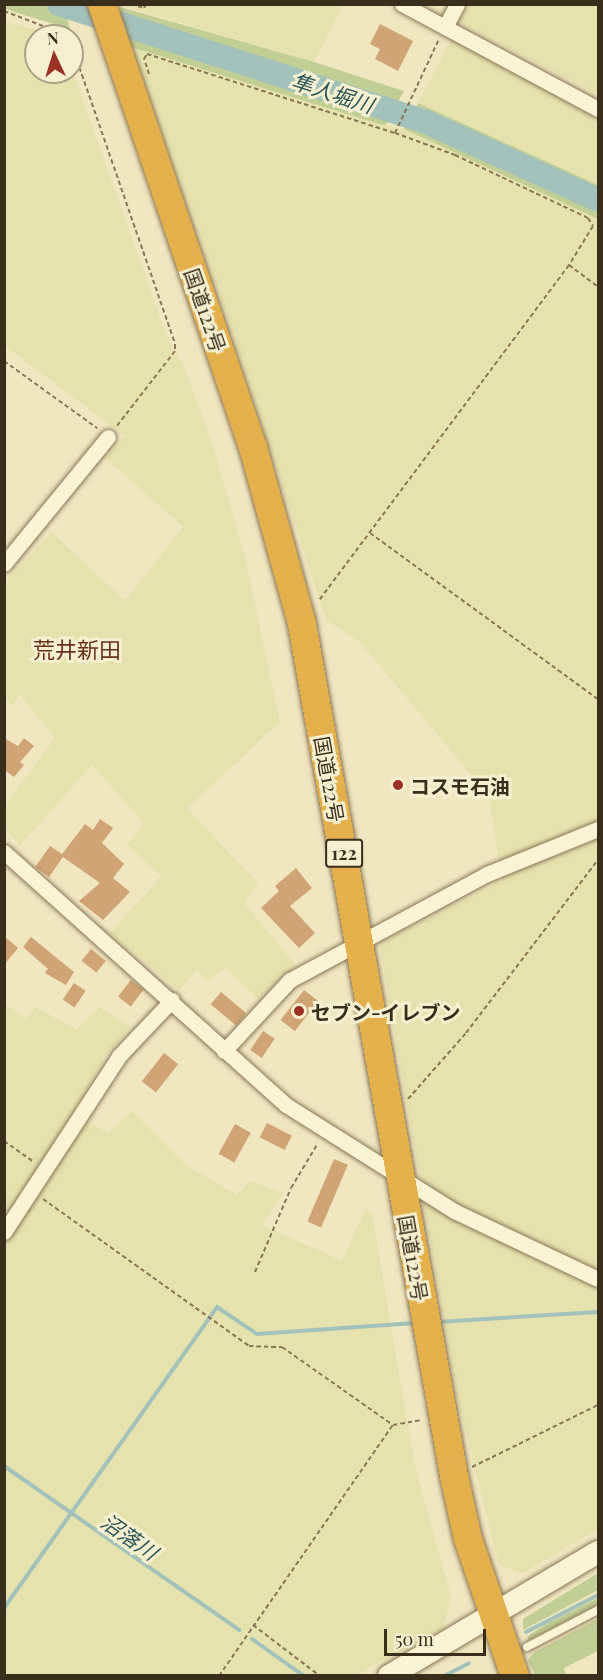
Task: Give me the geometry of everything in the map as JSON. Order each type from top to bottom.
[{"type":"highway","name":"国道122号","points":[[82,4],[87,42],[232,443],[262,541],[350,948],[389,1114],[390,1173],[423,1420],[452,1544],[484,1620],[515,1676]]},
{"type":"highway","name":"国道122号","points":[[102,4],[87,42],[253,447],[302,624],[350,948],[390,1173],[494,1676]]},
{"type":"street","points":[[402,4],[598,109]]},
{"type":"street","points":[[445,27],[456,4]]},
{"type":"street","points":[[4,564],[108,437]]},
{"type":"street","points":[[224,1051],[290,980],[487,874],[598,829]]},
{"type":"street","points":[[4,852],[34,882],[172,1000],[224,1051],[286,1105],[390,1173],[454,1211],[598,1279]]},
{"type":"street","points":[[4,1232],[33,1192],[119,1056],[172,1000]]},
{"type":"street","points":[[389,1676],[598,1552]]},
{"type":"lane","points":[[527,1647],[598,1610]]},
{"type":"path","points":[[131,4],[144,8],[146,4]]},
{"type":"path","points":[[4,11],[87,42],[175,344],[175,351],[108,437],[4,361]]},
{"type":"path","points":[[395,133],[445,27]]},
{"type":"path","points":[[152,81],[144,58],[147,54],[395,133],[455,155],[588,218],[593,226],[569,265],[302,624]]},
{"type":"path","points":[[569,265],[598,287]]},
{"type":"path","points":[[370,533],[598,699]]},
{"type":"path","points":[[389,1114],[466,1033],[598,860]]},
{"type":"path","points":[[255,1272],[291,1188],[325,1131]]},
{"type":"path","points":[[4,1141],[45,1170]]},
{"type":"path","points":[[33,1192],[249,1346],[282,1347],[393,1425],[423,1420]]},
{"type":"path","points":[[454,1476],[598,1405]]},
{"type":"path","points":[[219,1676],[252,1625],[393,1425]]},
{"type":"path","points":[[252,1625],[320,1676]]},
{"type":"shaded area","points":[[468,4],[598,5],[598,95],[459,22]]},
{"type":"shaded area","points":[[120,5],[343,5],[314,62]]},
{"type":"shaded area","points":[[4,21],[24,27],[24,84],[77,84],[166,334],[184,366],[213,446],[244,553],[280,722],[187,808],[258,883],[244,903],[296,965],[258,999],[225,967],[208,981],[197,970],[179,990],[110,933],[162,876],[127,845],[144,823],[92,765],[20,845],[5,830],[5,805],[55,738],[20,695],[13,706],[5,699],[5,582],[52,532],[125,601],[183,527],[106,458],[125,436],[5,346]]},
{"type":"shaded area","points":[[452,38],[598,115],[598,185],[418,103]]},
{"type":"shaded area","points":[[131,47],[379,124],[404,129],[598,219],[598,1529],[523,1573],[499,1565],[457,1396],[379,943],[502,881],[489,796],[360,642],[326,620],[230,325]]},
{"type":"shaded area","points":[[4,1003],[26,1019],[36,1007],[76,1030],[100,1007],[130,1028],[105,1057],[73,1113],[108,1133],[132,1111],[186,1165],[237,1195],[250,1181],[283,1193],[262,1225],[342,1261],[365,1210],[372,1214],[415,1466],[451,1597],[443,1629],[355,1675],[5,1675]]},
{"type":"green space","points":[[4,5],[46,5],[65,10],[69,24],[54,24],[5,9]]},
{"type":"green space","points":[[120,7],[314,62],[404,91],[396,105],[122,16]]},
{"type":"green space","points":[[128,32],[191,49],[392,116],[386,125],[379,124],[131,47]]},
{"type":"green space","points":[[418,103],[598,185],[598,194],[544,166],[414,112]]},
{"type":"green space","points":[[408,120],[521,166],[583,198],[598,207],[598,219],[404,129]]},
{"type":"green space","points":[[598,1573],[598,1590],[523,1630],[523,1619]]},
{"type":"green space","points":[[598,1598],[598,1604],[529,1640],[527,1637],[544,1625]]},
{"type":"green space","points":[[598,1619],[598,1651],[564,1668],[566,1675],[535,1675],[528,1660],[535,1652]]},
{"type":"building","points":[[380,24],[413,41],[398,71],[375,59],[380,49],[370,44]]},
{"type":"building","points":[[4,738],[18,746],[24,738],[34,746],[20,762],[24,765],[14,777],[4,770]]},
{"type":"building","points":[[100,819],[113,828],[102,843],[124,864],[113,878],[130,892],[103,920],[79,901],[100,883],[63,857],[49,877],[35,867],[50,846],[62,854],[85,824],[93,830]]},
{"type":"building","points":[[296,868],[312,888],[290,906],[315,933],[299,948],[261,908],[279,891],[275,886]]},
{"type":"building","points":[[4,936],[18,948],[4,965]]},
{"type":"building","points":[[31,937],[74,972],[66,985],[45,973],[48,969],[23,947]]},
{"type":"building","points":[[91,949],[106,961],[96,973],[82,961]]},
{"type":"building","points":[[131,980],[144,990],[131,1006],[118,997]]},
{"type":"building","points":[[74,983],[86,991],[74,1007],[63,1000]]},
{"type":"building","points":[[304,990],[318,1001],[295,1031],[281,1020]]},
{"type":"building","points":[[221,992],[246,1013],[236,1025],[211,1004]]},
{"type":"building","points":[[263,1031],[275,1039],[262,1058],[250,1050]]},
{"type":"building","points":[[164,1053],[178,1064],[156,1092],[142,1081]]},
{"type":"building","points":[[267,1123],[292,1136],[285,1150],[260,1137]]},
{"type":"building","points":[[235,1124],[251,1133],[234,1162],[219,1154]]},
{"type":"building","points":[[334,1159],[348,1165],[321,1227],[307,1222]]},
{"type":"waterway","name":"隼人堀川","points":[[59,4],[424,121],[598,200]]},
{"type":"waterway","points":[[4,1608],[217,1307],[257,1334],[415,1323]]},
{"type":"waterway","points":[[438,1322],[598,1312]]},
{"type":"waterway","name":"沼落川","points":[[4,1466],[239,1630]]},
{"type":"waterway","name":"沼落川","points":[[526,1632],[598,1595]]},
{"type":"waterway","name":"沼落川","points":[[252,1639],[304,1676]]},
{"type":"waterway","name":"沼落川","points":[[444,1676],[469,1663]]},
{"type":"place","name":"コスモ石油","points":[[398,785]]},
{"type":"place","name":"セブン-イレブン","points":[[299,1011]]},
{"type":"district","name":"荒井新田","points":[[77,650]]}]
